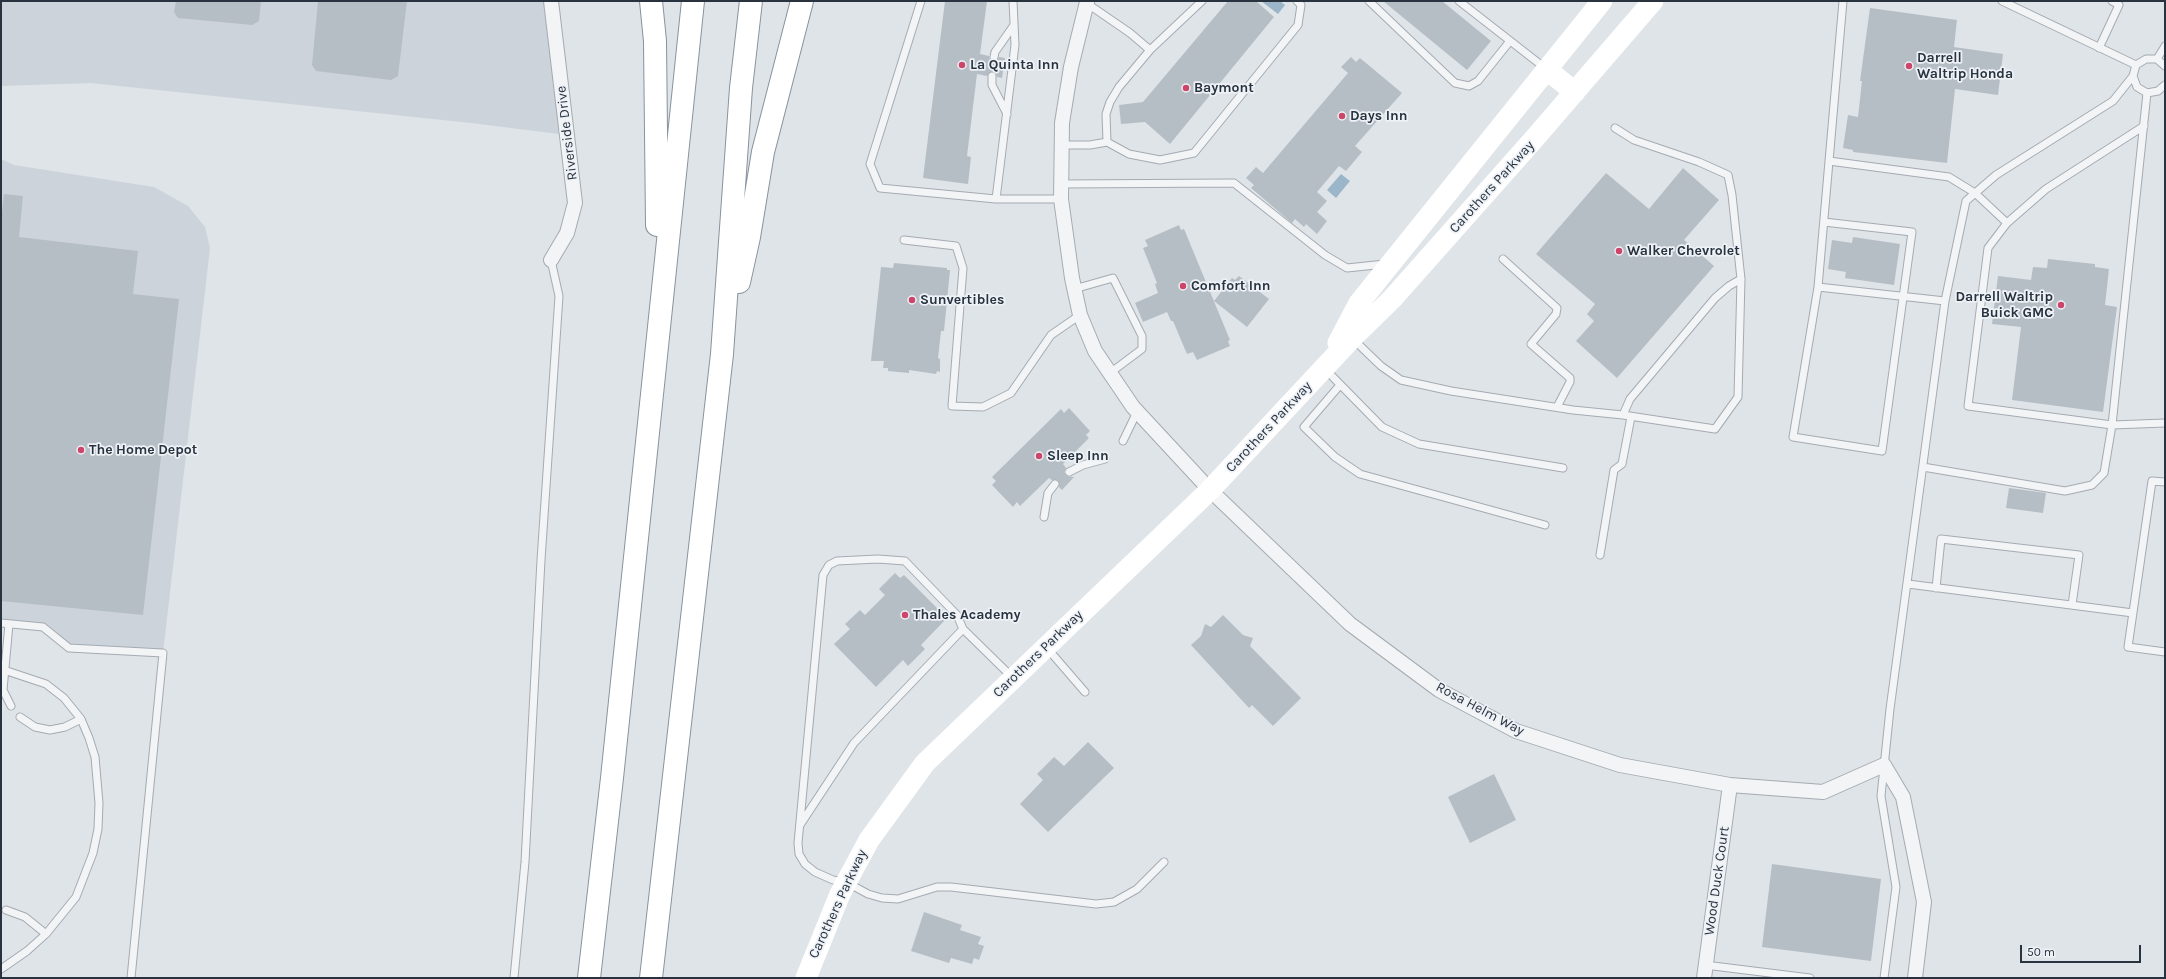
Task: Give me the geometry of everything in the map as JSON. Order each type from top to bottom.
[{"type":"highway","points":[[651,1],[655,41],[659,326]]},
{"type":"highway","points":[[589,978],[659,326],[692,1]]},
{"type":"highway","points":[[651,978],[722,354],[741,88],[751,1]]},
{"type":"highway","points":[[722,354],[749,237],[763,152],[802,1]]},
{"type":"main road","name":"Carothers Parkway","points":[[1325,368],[1359,302],[1602,1]]},
{"type":"main road","name":"Carothers Parkway","points":[[806,978],[810,962],[846,882],[869,840],[924,763],[1210,490],[1352,338],[1392,299],[1654,1]]},
{"type":"main road","points":[[1547,70],[1575,92]]},
{"type":"street","name":"Riverside Drive","points":[[551,1],[575,203],[567,233],[551,260]]},
{"type":"street","name":"Rosa Helm Way","points":[[1085,1],[1071,67],[1062,123],[1061,199],[1074,288],[1080,315],[1095,351],[1137,412],[1210,490],[1350,624],[1439,690],[1516,731],[1613,763],[1730,784],[1823,792],[1884,765]]},
{"type":"street","points":[[1884,765],[1903,797],[1924,902],[1915,978]]},
{"type":"street","name":"Wood Duck Court","points":[[1705,972],[1730,784]]},
{"type":"lane","points":[[921,1],[870,164],[880,188],[996,199],[1061,199]]},
{"type":"lane","points":[[996,199],[1015,45],[1013,1]]},
{"type":"lane","points":[[1085,1],[1130,33],[1150,50]]},
{"type":"lane","points":[[1107,142],[1106,114],[1110,102],[1119,87],[1150,50],[1202,1]]},
{"type":"lane","points":[[1062,145],[1090,145],[1107,142],[1129,154],[1160,160],[1194,153],[1298,25],[1301,5],[1297,1]]},
{"type":"lane","points":[[1369,1],[1455,83],[1469,86],[1478,81],[1510,42]]},
{"type":"lane","points":[[1459,1],[1467,4],[1510,42],[1547,70]]},
{"type":"lane","points":[[1824,222],[1912,232],[1882,451],[1793,437],[1818,287],[1843,1]]},
{"type":"lane","points":[[2002,1],[2136,65]]},
{"type":"lane","points":[[2099,48],[2119,5],[2112,1]]},
{"type":"lane","points":[[994,56],[995,52],[1014,25]]},
{"type":"lane","points":[[2157,59],[2165,46]]},
{"type":"lane","points":[[1884,978],[1896,887],[1881,796],[1884,765],[1945,301],[1966,201],[1996,175],[2113,101],[2133,76],[2136,65],[2146,59],[2157,59],[2165,66]]},
{"type":"lane","points":[[992,76],[992,85],[1007,114]]},
{"type":"lane","points":[[2133,76],[2137,87],[2147,93],[2158,91],[2165,85]]},
{"type":"lane","points":[[1923,467],[2064,491],[2092,485],[2104,473],[2112,425],[2147,93]]},
{"type":"lane","points":[[2144,126],[2046,189],[2007,223],[1988,248],[1968,406],[2112,425],[2165,423]]},
{"type":"lane","points":[[1352,338],[1381,366],[1401,380],[1557,408],[1623,415],[1715,429],[1738,397],[1741,279],[1732,195],[1728,175],[1699,162],[1634,140],[1616,128]]},
{"type":"lane","points":[[1829,162],[1949,177],[1975,193],[2007,223]]},
{"type":"lane","points":[[1062,184],[1234,183],[1325,255],[1347,268],[1391,263]]},
{"type":"lane","points":[[904,240],[956,246],[963,268],[952,406],[983,408],[1011,393],[1051,335],[1080,315]]},
{"type":"lane","points":[[514,978],[525,862],[541,560],[559,296],[551,260]]},
{"type":"lane","points":[[1502,260],[1557,308],[1556,314],[1531,344],[1570,378],[1570,382],[1557,408]]},
{"type":"lane","points":[[1074,288],[1113,278],[1117,283],[1142,336],[1142,348],[1110,373]]},
{"type":"lane","points":[[1623,415],[1630,399],[1715,298],[1729,286],[1741,279]]},
{"type":"lane","points":[[1818,287],[1945,301]]},
{"type":"lane","points":[[1325,368],[1382,427],[1419,444],[1563,468]]},
{"type":"lane","points":[[1340,385],[1304,427],[1341,461],[1360,474],[1545,524]]},
{"type":"lane","points":[[1123,441],[1137,412]]},
{"type":"lane","points":[[1600,555],[1614,470],[1622,464],[1632,417]]},
{"type":"lane","points":[[1069,472],[1083,464],[1105,459]]},
{"type":"lane","points":[[2165,482],[2152,481],[2128,647],[2165,652]]},
{"type":"lane","points":[[1044,517],[1048,493],[1055,484]]},
{"type":"lane","points":[[1936,588],[1941,539],[2078,555],[2072,605]]},
{"type":"lane","points":[[1013,678],[963,629],[957,615],[906,561],[878,559],[844,560],[837,561],[830,566],[823,575],[799,826],[799,854],[805,864],[815,872],[833,880],[846,882],[868,894],[882,898],[898,899],[937,887],[951,886],[1096,904],[1114,902],[1137,890],[1164,862]]},
{"type":"lane","points":[[1908,584],[2133,613]]},
{"type":"lane","points":[[11,706],[3,690],[2,670],[5,624],[43,627],[69,648],[163,654],[131,978]]},
{"type":"lane","points":[[799,826],[854,743],[963,629]]},
{"type":"lane","points":[[1046,647],[1085,692]]},
{"type":"lane","points":[[1,969],[15,960],[46,934],[76,897],[93,853],[98,829],[99,803],[94,757],[89,738],[81,719],[64,698],[46,684],[2,670]]},
{"type":"lane","points":[[20,717],[34,727],[50,730],[65,727],[81,719]]},
{"type":"lane","points":[[6,910],[25,918],[46,934]]},
{"type":"lane","points":[[1705,972],[1810,978]]},
{"type":"shaded area","points":[[1,1],[551,1],[567,135],[471,123],[91,83],[1,86]]},
{"type":"shaded area","points":[[1,159],[14,165],[154,187],[188,206],[205,227],[210,248],[163,653],[69,648],[43,627],[1,623]]},
{"type":"water","points":[[1261,1],[1280,1],[1285,5],[1278,14]]},
{"type":"water","points":[[1341,174],[1350,181],[1336,198],[1327,190]]},
{"type":"building","points":[[176,1],[261,1],[259,21],[252,25],[178,18],[174,12]]},
{"type":"building","points":[[318,1],[407,1],[398,76],[391,80],[316,71],[312,65]]},
{"type":"building","points":[[945,1],[987,1],[980,54],[989,56],[990,60],[993,62],[997,61],[999,57],[1005,58],[1002,78],[997,77],[996,73],[992,71],[987,76],[977,74],[967,156],[971,157],[968,184],[923,178]]},
{"type":"building","name":"Baymont","points":[[1228,1],[1256,1],[1274,17],[1170,144],[1145,122],[1121,124],[1119,105],[1143,102]]},
{"type":"building","points":[[1383,1],[1442,1],[1491,41],[1467,70]]},
{"type":"building","points":[[1870,8],[1957,20],[1954,47],[2003,54],[1998,95],[1955,89],[1947,163],[1853,152],[1853,150],[1843,148],[1848,115],[1858,117],[1862,81],[1860,81]]},
{"type":"building","points":[[1351,57],[1356,62],[1360,58],[1402,93],[1355,146],[1362,152],[1346,171],[1339,166],[1317,192],[1327,201],[1317,212],[1327,221],[1317,234],[1306,224],[1304,227],[1295,219],[1292,223],[1251,188],[1254,185],[1246,178],[1256,167],[1263,173],[1348,73],[1341,67]]},
{"type":"building","points":[[1683,168],[1719,200],[1684,240],[1714,266],[1617,378],[1576,341],[1594,321],[1587,314],[1595,304],[1536,254],[1606,173],[1649,209]]},
{"type":"building","name":"The Home Depot","points":[[4,194],[23,196],[19,237],[138,251],[133,294],[179,299],[143,615],[1,601],[1,221]]},
{"type":"building","points":[[1179,225],[1181,230],[1184,229],[1230,340],[1228,341],[1230,346],[1197,360],[1193,352],[1187,354],[1173,321],[1171,321],[1167,312],[1143,322],[1135,303],[1158,293],[1155,284],[1157,283],[1143,248],[1148,246],[1145,240]]},
{"type":"building","points":[[1853,237],[1900,244],[1894,285],[1845,278],[1846,272],[1828,269],[1832,240],[1852,243]]},
{"type":"building","points":[[2048,259],[2095,264],[2095,267],[2109,269],[2105,305],[2117,307],[2103,412],[2012,400],[2021,327],[1992,324],[1998,276],[2031,280],[2033,267],[2047,268]]},
{"type":"building","points":[[894,263],[947,268],[947,270],[950,270],[944,331],[941,331],[938,358],[940,359],[940,372],[937,371],[936,374],[909,370],[909,373],[888,371],[888,368],[883,368],[884,361],[871,361],[881,267],[893,268]]},
{"type":"building","points":[[1239,276],[1269,299],[1247,327],[1214,301],[1232,278],[1235,280]]},
{"type":"building","points":[[1069,408],[1090,431],[1086,435],[1089,438],[1063,464],[1066,468],[1064,472],[1066,476],[1074,477],[1062,490],[1059,487],[1058,480],[1052,480],[1049,478],[1020,506],[1017,502],[1013,507],[992,485],[996,481],[992,477],[1061,409],[1064,413]]},
{"type":"building","points":[[2009,488],[2046,493],[2043,513],[2006,508]]},
{"type":"building","points":[[895,573],[900,578],[904,575],[947,618],[921,645],[925,649],[908,666],[903,660],[876,687],[834,644],[850,629],[845,624],[860,610],[865,615],[885,595],[879,589]]},
{"type":"building","points":[[1223,615],[1243,635],[1253,638],[1250,646],[1301,698],[1273,726],[1252,705],[1249,708],[1191,645],[1201,636],[1205,624],[1211,627]]},
{"type":"building","points":[[1088,742],[1114,768],[1048,832],[1020,804],[1043,780],[1037,774],[1054,757],[1064,766]]},
{"type":"building","points":[[1494,774],[1516,820],[1470,843],[1448,797]]},
{"type":"building","points":[[1772,864],[1881,879],[1871,961],[1762,947]]},
{"type":"building","points":[[924,912],[962,925],[960,930],[981,937],[978,944],[984,946],[979,960],[974,958],[972,964],[951,958],[949,963],[911,951]]},
{"type":"place","name":"La Quinta Inn","points":[[962,65]]},
{"type":"place","name":"Darrell Waltrip Honda","points":[[1909,66]]},
{"type":"place","name":"Baymont","points":[[1186,88]]},
{"type":"place","name":"Days Inn","points":[[1342,116]]},
{"type":"place","name":"Walker Chevrolet","points":[[1619,251]]},
{"type":"place","name":"Comfort Inn","points":[[1183,286]]},
{"type":"place","name":"Sunvertibles","points":[[912,300]]},
{"type":"place","name":"Darrell Waltrip Buick GMC","points":[[2061,305]]},
{"type":"place","name":"The Home Depot","points":[[81,450]]},
{"type":"place","name":"Sleep Inn","points":[[1039,456]]},
{"type":"place","name":"Thales Academy","points":[[905,615]]}]
